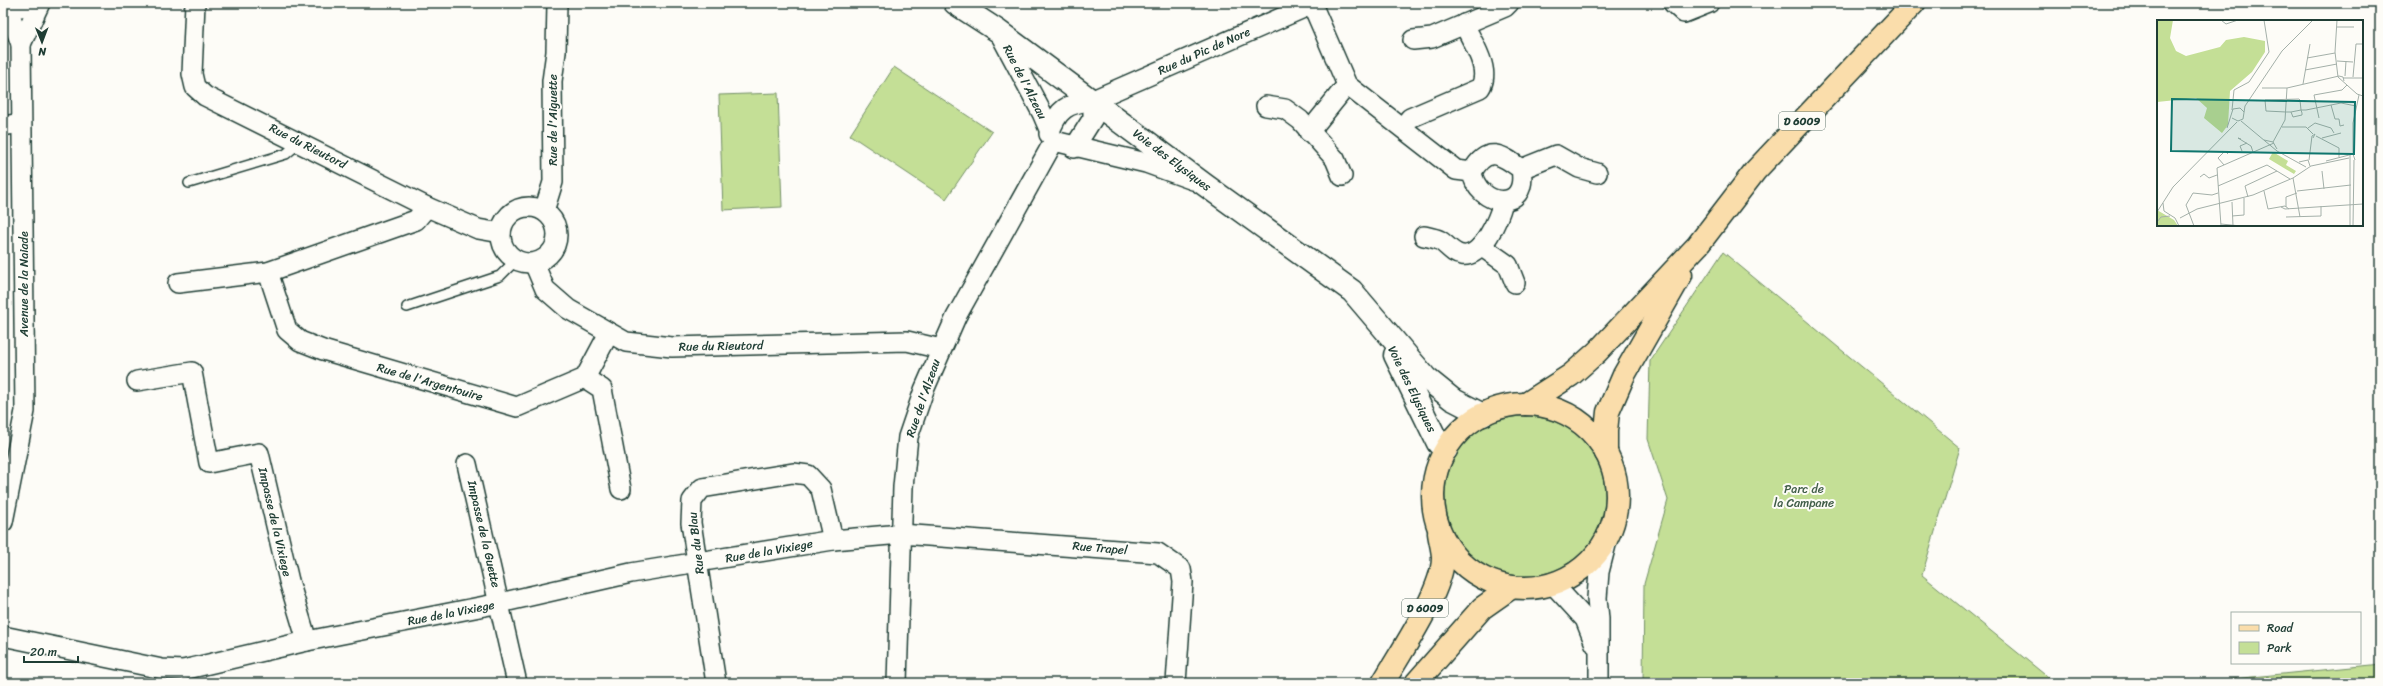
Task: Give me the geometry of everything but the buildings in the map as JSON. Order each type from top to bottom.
[{"type":"main road","name":"D 6009","points":[[1526,404],[1571,375],[1597,352],[1698,245],[1755,171],[1914,3]]},
{"type":"main road","name":"D 6009","points":[[1606,453],[1608,412],[1624,375],[1698,245]]},
{"type":"main road","points":[[1526,404],[1548,407],[1570,416],[1590,431],[1606,453],[1614,472],[1617,491],[1614,520],[1610,533],[1599,551],[1583,567],[1553,584],[1535,588],[1512,587],[1484,578],[1468,569],[1452,552],[1438,526],[1434,511],[1433,488],[1437,468],[1446,450],[1462,430],[1483,415],[1496,409],[1526,404]]},
{"type":"main road","name":"D 6009","points":[[1382,683],[1427,605],[1440,577],[1443,558],[1438,526]]},
{"type":"main road","points":[[1416,683],[1482,608],[1512,587]]},
{"type":"street","points":[[5,3],[18,6],[39,3]]},
{"type":"street","name":"Avenue de la Naiade","points":[[5,3],[21,44]]},
{"type":"street","name":"Avenue de la Naiade","points":[[3,522],[25,411],[25,249],[12,124],[21,44],[39,3]]},
{"type":"street","name":"Rue du Rieutord","points":[[195,3],[192,74],[195,87],[205,96],[300,142],[427,207],[478,229],[501,233]]},
{"type":"street","name":"Rue de l'Aiguette","points":[[544,211],[553,182],[552,81],[556,52],[557,3]]},
{"type":"street","name":"Voie des Elysiques","points":[[955,3],[998,31],[1093,100],[1205,185],[1352,291],[1380,326],[1426,378],[1452,399],[1483,415]]},
{"type":"street","points":[[1413,40],[1432,38],[1505,7],[1509,3]]},
{"type":"street","points":[[1673,3],[1684,13],[1709,3]]},
{"type":"street","points":[[1314,4],[1347,85],[1403,127],[1456,170],[1472,172]]},
{"type":"street","name":"Rue du Pic de Nore","points":[[1093,100],[1314,4]]},
{"type":"street","points":[[1403,127],[1410,118],[1480,88],[1484,81],[1485,72],[1464,24]]},
{"type":"street","name":"Rue de l'Alzeau","points":[[998,31],[1042,113],[1052,138]]},
{"type":"street","points":[[1309,132],[1347,85]]},
{"type":"street","points":[[1074,148],[1092,118],[1093,100]]},
{"type":"street","name":"Rue de l'Alzeau","points":[[897,683],[903,487],[908,437],[924,390],[941,349],[956,317],[1052,138],[1059,112],[1074,103],[1093,100]]},
{"type":"street","points":[[1266,106],[1285,109],[1300,120],[1309,132],[1335,159],[1342,176]]},
{"type":"street","points":[[1052,138],[1074,148],[1146,163],[1205,185]]},
{"type":"street","points":[[1500,154],[1521,169],[1522,189],[1514,198],[1503,202],[1494,200],[1479,189],[1473,181],[1472,172],[1478,162],[1487,155],[1500,154]]},
{"type":"street","points":[[1521,169],[1556,154],[1579,168],[1597,173]]},
{"type":"street","points":[[1424,236],[1439,240],[1455,253],[1463,256],[1473,253],[1481,246],[1498,220],[1503,202]]},
{"type":"street","points":[[178,283],[268,272],[416,220],[427,207]]},
{"type":"street","points":[[532,207],[544,211],[554,223],[558,235],[554,249],[546,258],[525,262],[508,255],[502,244],[501,233],[506,219],[518,209],[532,207]]},
{"type":"street","points":[[1481,246],[1508,265],[1515,283]]},
{"type":"street","name":"Rue du Rieutord","points":[[525,262],[545,289],[568,310],[626,342],[672,347],[907,341],[941,349]]},
{"type":"street","name":"Rue de l'Argentouire","points":[[268,272],[287,330],[300,341],[324,350],[517,407],[585,378]]},
{"type":"street","name":"Voie des Elysiques","points":[[1380,326],[1427,416],[1438,443],[1446,450]]},
{"type":"street","points":[[609,333],[585,378],[602,389],[621,489]]},
{"type":"street","name":"Impasse de la Vixiege","points":[[137,381],[192,372],[209,463],[259,453],[289,581],[307,641]]},
{"type":"street","name":"Impasse de la Guette","points":[[467,464],[500,603],[517,683]]},
{"type":"street","name":"Rue du Blau","points":[[716,683],[691,523],[692,502],[702,488],[793,473],[808,475],[821,489],[833,540]]},
{"type":"street","points":[[1599,683],[1600,661],[1597,598],[1600,572],[1610,533]]},
{"type":"street","name":"Rue de la Vixiege","points":[[3,636],[162,669],[176,669],[307,641],[500,603],[631,573],[833,540],[901,534]]},
{"type":"street","name":"Rue Trapel","points":[[901,534],[1158,553],[1181,569],[1184,582],[1176,683]]},
{"type":"street","points":[[1553,584],[1584,619],[1592,632],[1600,661]]},
{"type":"lane","points":[[189,183],[286,154],[300,142]]},
{"type":"lane","points":[[407,307],[500,276],[525,262]]},
{"type":"green space","points":[[894,67],[992,132],[946,199],[850,135]]},
{"type":"green space","points":[[778,93],[782,207],[723,210],[719,95]]},
{"type":"green space","name":"Parc de la Campane","points":[[1723,252],[1960,448],[1922,575],[2055,683],[1643,683],[1644,584],[1668,500],[1648,439],[1650,361]]},
{"type":"green space","points":[[1533,416],[1548,419],[1563,425],[1582,439],[1592,451],[1599,465],[1604,480],[1604,512],[1599,527],[1592,541],[1582,553],[1570,563],[1548,573],[1533,576],[1517,576],[1502,573],[1480,563],[1468,553],[1458,541],[1446,512],[1445,488],[1448,473],[1458,451],[1468,439],[1480,429],[1509,417]]},
{"type":"green space","points":[[2380,664],[2380,683],[2192,683],[2372,665]]}]
